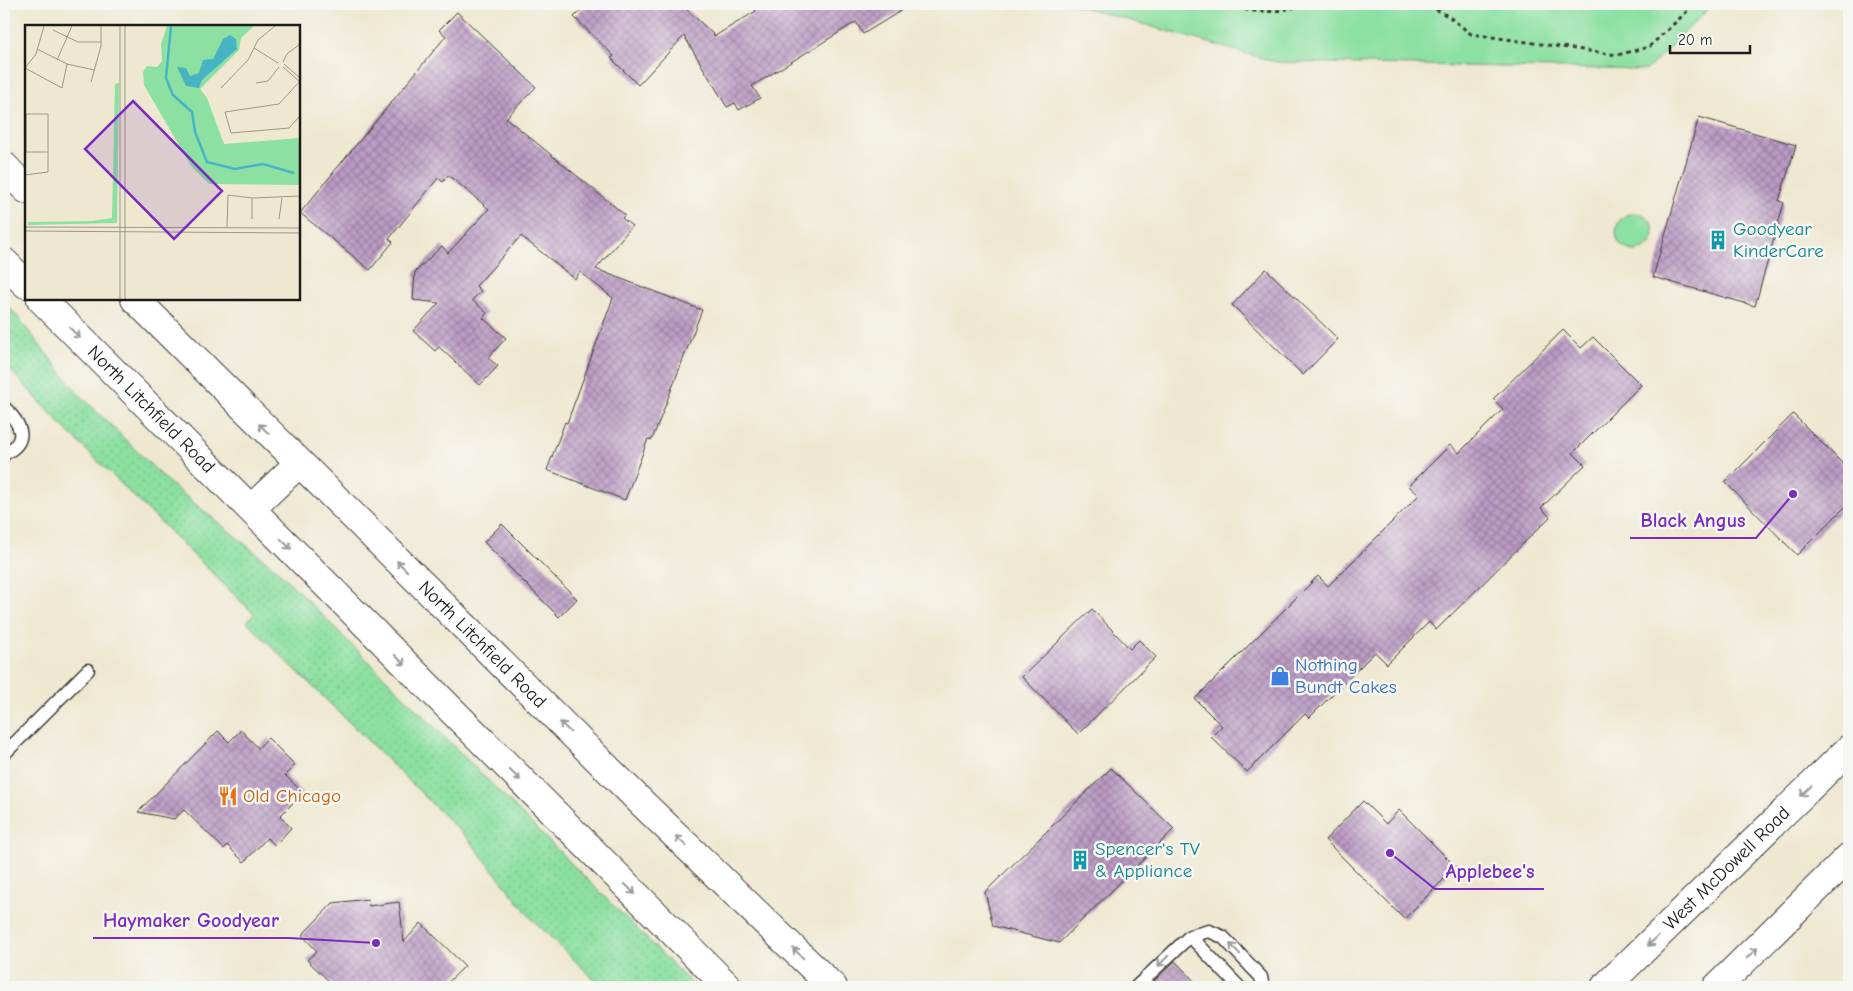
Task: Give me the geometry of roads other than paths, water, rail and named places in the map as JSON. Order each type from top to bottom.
[{"type":"main road","points":[[4,166],[25,188]]},
{"type":"main road","points":[[4,262],[25,283]]},
{"type":"main road","name":"North Litchfield Road","points":[[42,300],[728,987]]},
{"type":"main road","name":"North Litchfield Road","points":[[136,300],[641,802],[833,987]]},
{"type":"main road","points":[[251,510],[299,464]]},
{"type":"main road","name":"West McDowell Road","points":[[1606,987],[1847,757]]},
{"type":"main road","points":[[1717,987],[1849,857]]},
{"type":"lane","points":[[4,407],[18,421],[20,430],[20,440],[14,448],[4,454]]},
{"type":"lane","points":[[4,754],[88,670]]},
{"type":"lane","points":[[1136,987],[1190,936],[1209,931],[1223,937],[1261,977],[1263,987]]},
{"type":"lane","points":[[1190,936],[1239,987]]},
{"type":"place","name":"Goodyear KinderCare","points":[[1718,240]]},
{"type":"place","name":"Black Angus","points":[[1793,494]]},
{"type":"place","name":"Nothing Bundt Cakes","points":[[1280,676]]},
{"type":"place","name":"Old Chicago","points":[[228,796]]},
{"type":"place","name":"Applebee's","points":[[1390,853]]},
{"type":"place","name":"Spencer's TV & Appliance","points":[[1080,860]]},
{"type":"place","name":"Haymaker Goodyear","points":[[376,943]]}]
